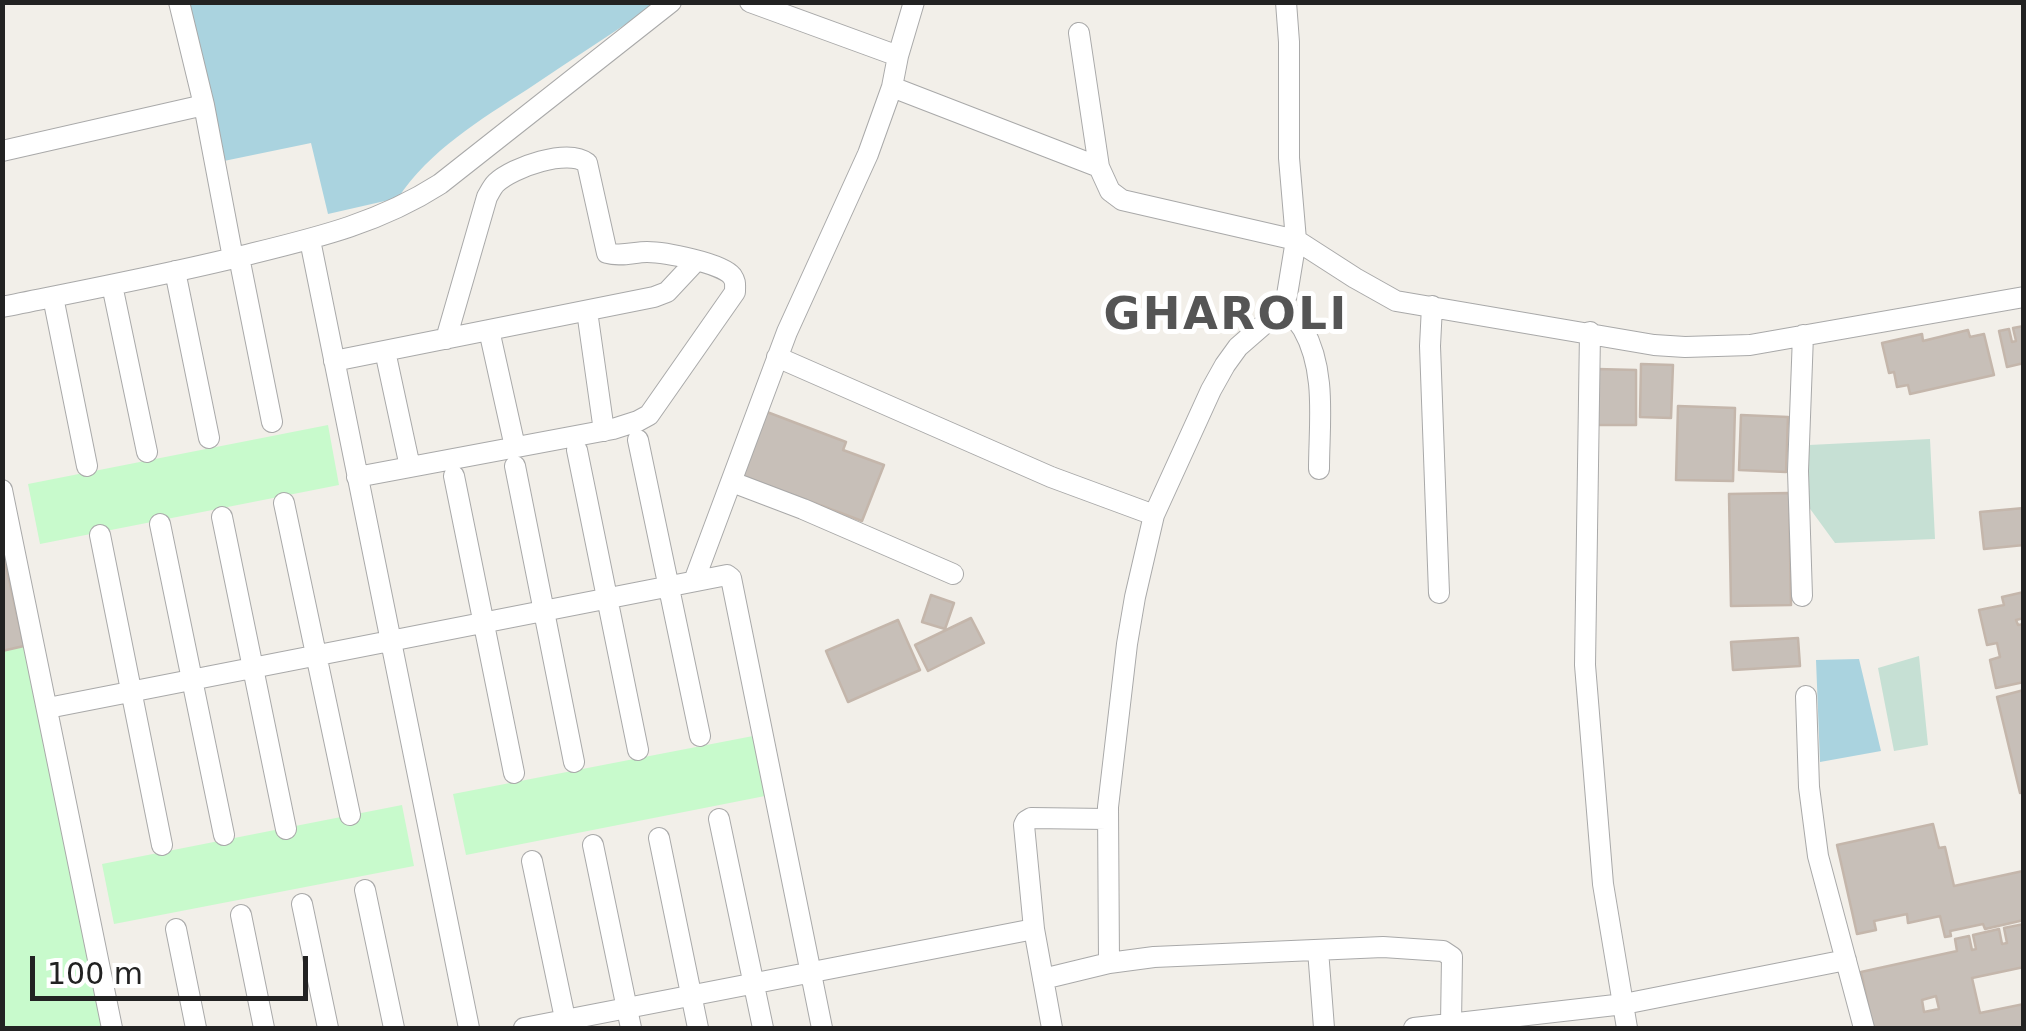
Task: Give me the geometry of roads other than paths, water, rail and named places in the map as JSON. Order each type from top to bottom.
[{"type":"street","points":[[179,2],[272,422]]},
{"type":"street","points":[[2,307],[310,240],[382,216],[440,184],[671,2]]},
{"type":"street","points":[[750,2],[898,56]]},
{"type":"street","points":[[694,580],[777,358],[868,154],[892,87],[914,2]]},
{"type":"street","points":[[1109,963],[1107,819],[1127,644],[1154,515],[1225,365],[1238,347],[1283,305],[1296,240],[1288,158],[1286,2]]},
{"type":"street","points":[[1079,33],[1099,167],[1110,191],[1122,200],[1296,240],[1396,300],[1685,347],[1750,345],[2024,297]]},
{"type":"street","points":[[892,87],[1099,167]]},
{"type":"street","points":[[2,151],[204,105]]},
{"type":"street","points":[[358,476],[515,457],[638,422],[649,414],[735,292],[735,284],[727,271],[696,261],[649,252],[608,252],[590,171],[584,159],[562,156],[518,170],[496,183],[487,196],[446,338]]},
{"type":"street","points":[[310,240],[469,1028]]},
{"type":"street","points":[[334,361],[660,296],[696,261]]},
{"type":"street","points":[[175,271],[209,438]]},
{"type":"street","points":[[112,284],[147,452]]},
{"type":"street","points":[[53,297],[87,466]]},
{"type":"street","points":[[1283,305],[1302,327],[1313,352],[1319,380],[1319,469]]},
{"type":"street","points":[[1432,306],[1439,593]]},
{"type":"street","points":[[586,311],[604,431]]},
{"type":"street","points":[[488,330],[574,762]]},
{"type":"street","points":[[1590,332],[1585,665],[1603,884],[1627,1028]]},
{"type":"street","points":[[1802,596],[1798,470],[1803,336]]},
{"type":"street","points":[[385,351],[410,467]]},
{"type":"street","points":[[777,358],[1050,477],[1154,515]]},
{"type":"street","points":[[638,440],[700,736]]},
{"type":"street","points":[[577,450],[638,750]]},
{"type":"street","points":[[454,476],[514,773]]},
{"type":"street","points":[[732,482],[953,574]]},
{"type":"street","points":[[2,490],[112,1028]]},
{"type":"street","points":[[284,503],[350,815]]},
{"type":"street","points":[[222,517],[286,830]]},
{"type":"street","points":[[160,524],[224,835]]},
{"type":"street","points":[[100,535],[162,845]]},
{"type":"street","points":[[48,708],[724,574],[731,578],[822,1028]]},
{"type":"street","points":[[1806,696],[1809,788],[1818,856],[1864,1028]]},
{"type":"street","points":[[719,819],[763,1028]]},
{"type":"street","points":[[1052,1028],[1034,929],[1026,820],[1107,819]]},
{"type":"street","points":[[659,838],[698,1028]]},
{"type":"street","points":[[593,845],[629,1018]]},
{"type":"street","points":[[532,861],[566,1024]]},
{"type":"street","points":[[365,890],[394,1028]]},
{"type":"street","points":[[302,904],[328,1028]]},
{"type":"street","points":[[240,915],[264,1028]]},
{"type":"street","points":[[524,1028],[629,1018],[691,996],[1034,929]]},
{"type":"street","points":[[176,930],[196,1028]]},
{"type":"street","points":[[1043,979],[1154,956],[1382,947],[1448,953],[1452,957],[1452,1024]]},
{"type":"street","points":[[1318,950],[1324,1028]]},
{"type":"street","points":[[1414,1028],[1624,1004],[1846,960]]},
{"type":"water","points":[[189,3],[658,3],[457,137],[425,165],[398,198],[328,214],[311,143],[219,162]]},
{"type":"water","points":[[1859,659],[1881,751],[1820,762],[1816,660]]},
{"type":"district","name":"GHAROLI","points":[[1226,317]]}]
